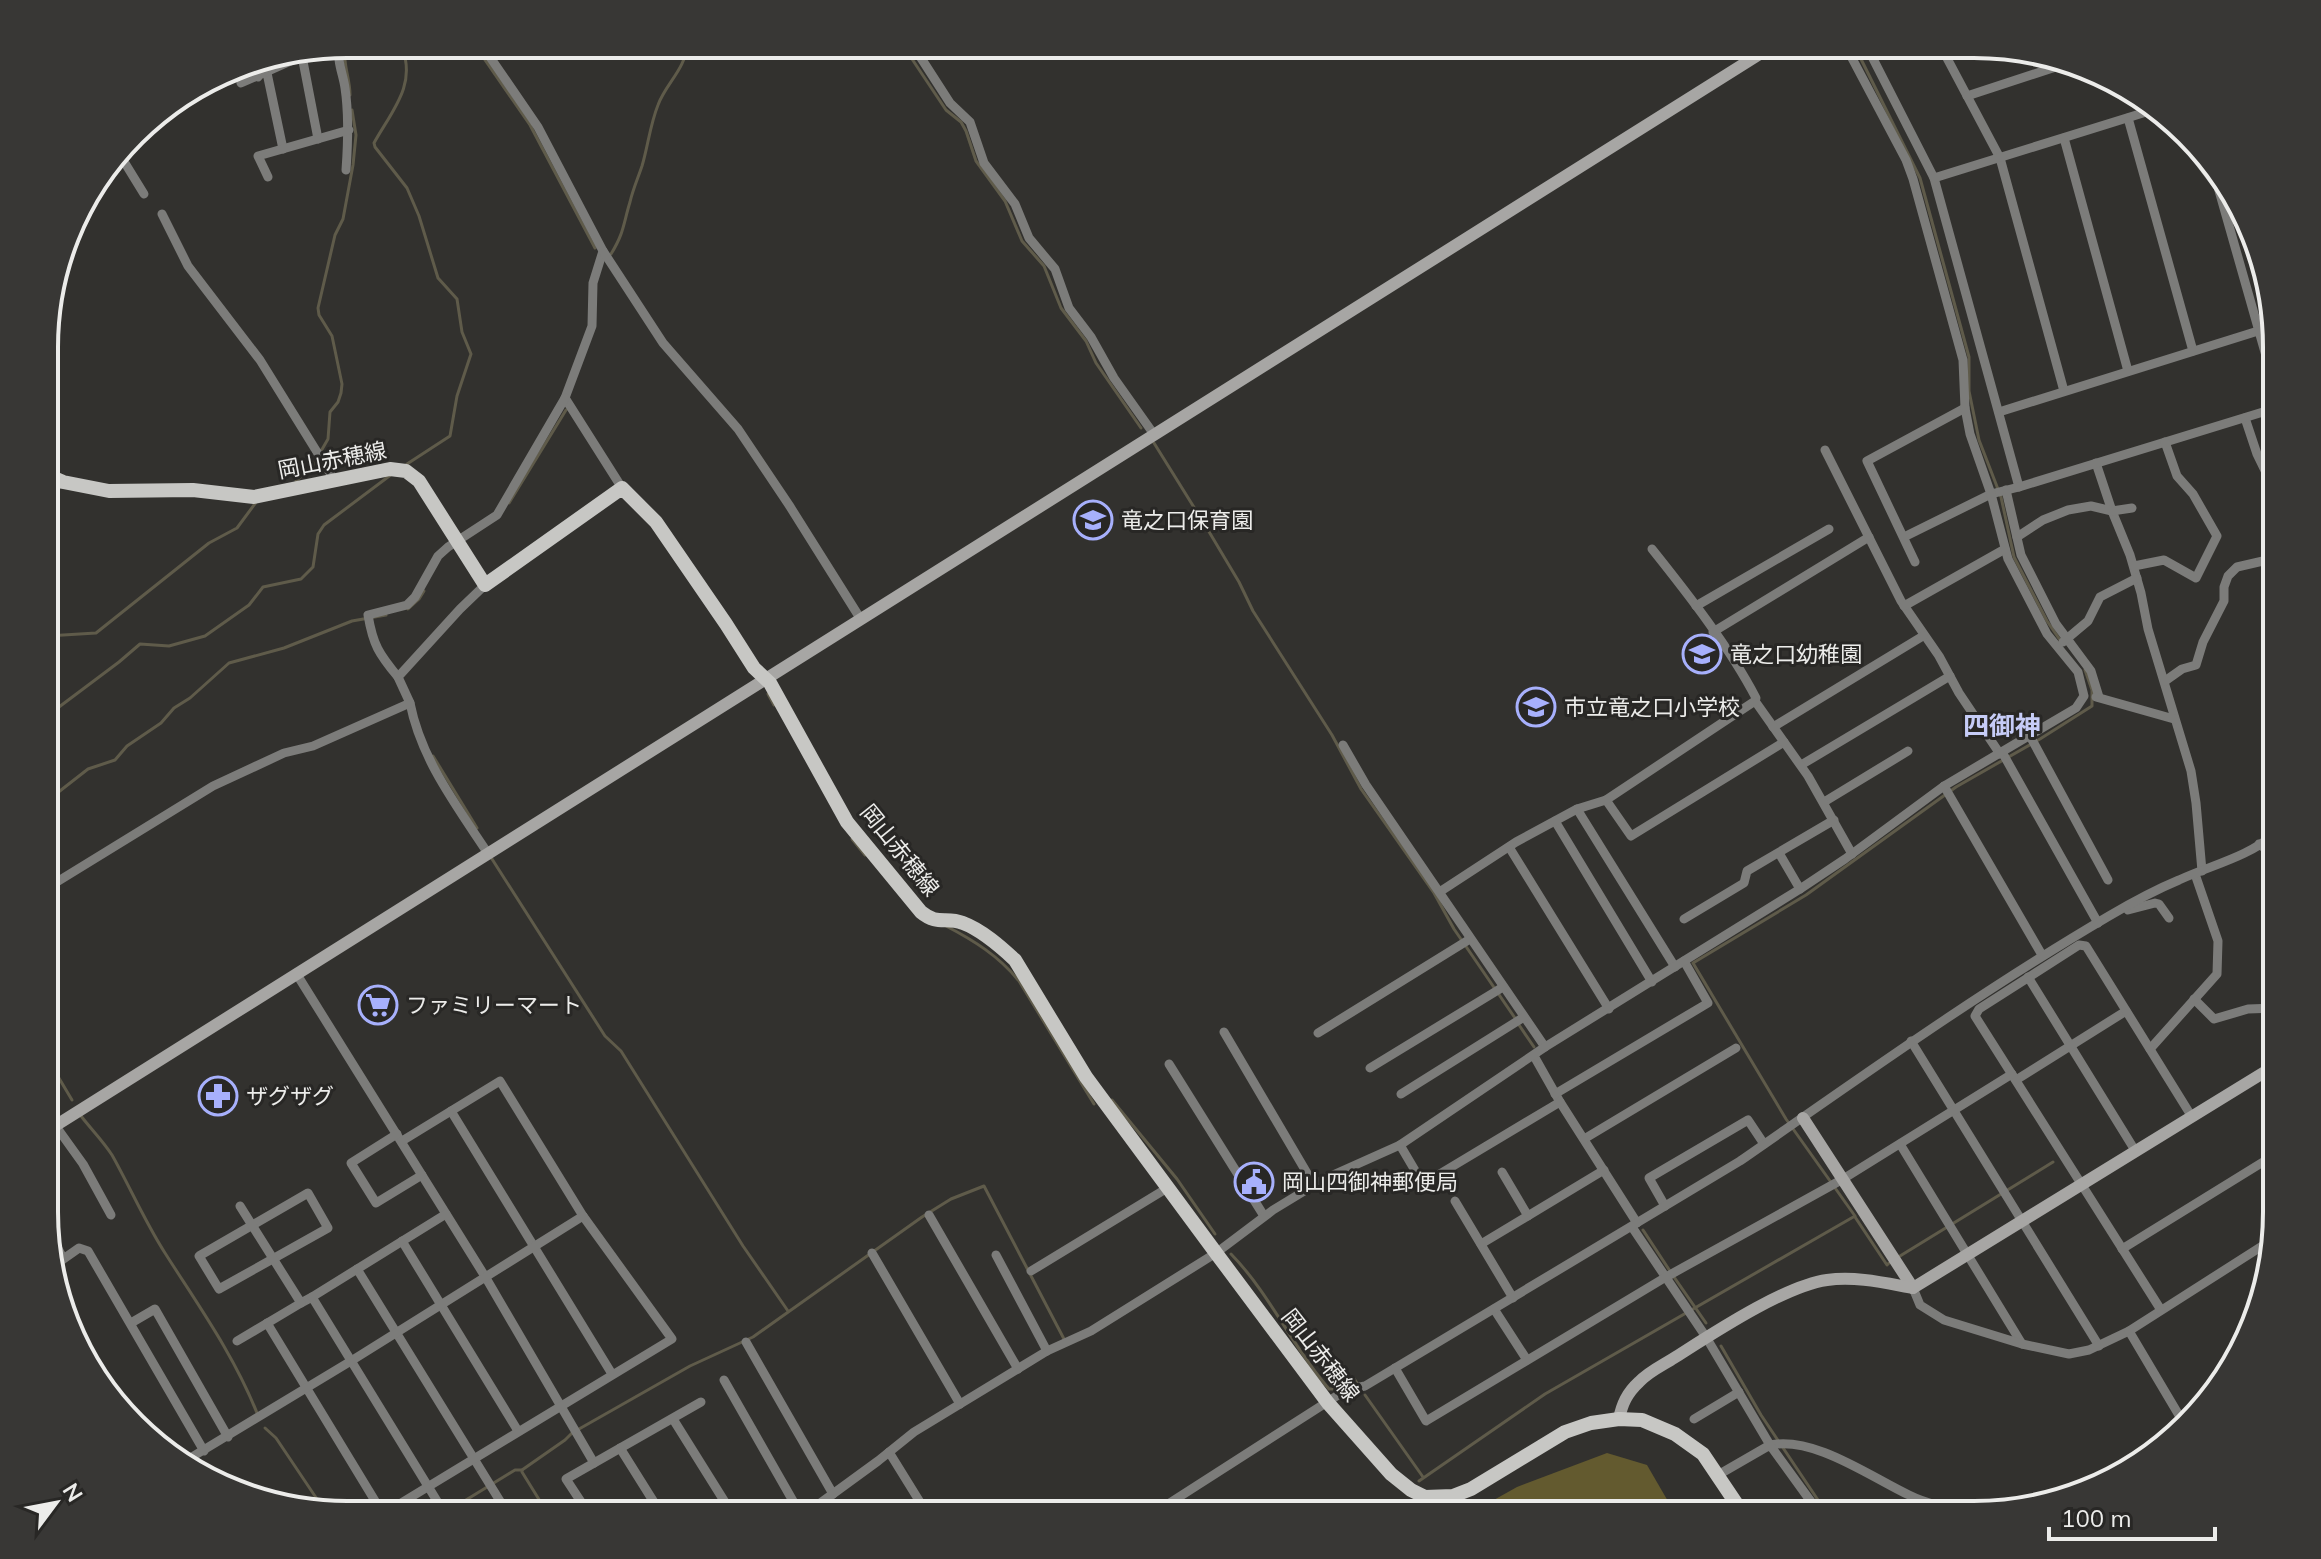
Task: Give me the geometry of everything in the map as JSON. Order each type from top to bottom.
[{"type":"main road","name":"岡山赤穂線","points":[[58,480],[109,491],[193,490],[254,497],[390,469],[406,471],[419,481],[485,585]]},
{"type":"main road","points":[[485,585],[622,488]]},
{"type":"main road","name":"岡山赤穂線","points":[[622,488],[656,522],[754,668],[770,683],[855,833],[930,920],[964,923],[1015,960],[1086,1077],[1328,1403],[1391,1474],[1425,1497]]},
{"type":"main road","points":[[1425,1497],[1453,1496],[1471,1489],[1565,1432],[1591,1423],[1619,1419],[1642,1420],[1675,1434],[1703,1454],[1735,1501]]},
{"type":"street","points":[[339,58],[349,130],[346,170]]},
{"type":"street","points":[[491,58],[538,127],[603,251],[663,343],[738,429],[860,618]]},
{"type":"street","points":[[921,58],[950,103],[970,122],[984,163],[1015,204],[1029,238],[1055,269],[1069,308],[1153,433]]},
{"type":"street","points":[[58,1124],[1753,58]]},
{"type":"street","points":[[1852,58],[1913,179],[1963,360],[1965,408],[1970,434],[1991,494],[2008,559],[2047,634],[2084,658],[2091,671],[2092,696]]},
{"type":"street","points":[[1873,58],[1934,178],[2019,487]]},
{"type":"street","points":[[1947,58],[2000,158],[2064,391]]},
{"type":"street","points":[[299,62],[318,139]]},
{"type":"street","points":[[241,83],[278,67]]},
{"type":"street","points":[[1967,96],[2051,69]]},
{"type":"street","points":[[259,72],[283,149]]},
{"type":"street","points":[[1934,178],[2143,113]]},
{"type":"street","points":[[2128,118],[2193,351]]},
{"type":"street","points":[[268,177],[258,156],[349,130]]},
{"type":"street","points":[[2064,138],[2128,371]]},
{"type":"street","points":[[125,163],[144,194]]},
{"type":"street","points":[[2221,197],[2263,348]]},
{"type":"street","points":[[162,214],[188,266],[260,360],[335,481]]},
{"type":"street","points":[[487,852],[443,785],[423,745],[398,677],[373,643],[368,615],[407,605],[415,597],[438,556],[497,515],[565,398],[592,326],[593,283],[603,251]]},
{"type":"street","points":[[1999,412],[2258,331]]},
{"type":"street","points":[[565,398],[622,488]]},
{"type":"street","points":[[1915,562],[1867,461],[1965,408]]},
{"type":"street","points":[[1904,537],[1991,494],[2263,412]]},
{"type":"street","points":[[2245,418],[2263,464]]},
{"type":"street","points":[[2134,566],[2164,560],[2196,578],[2217,536],[2193,494],[2177,476],[2165,442]]},
{"type":"street","points":[[1825,450],[1904,606],[2004,756],[2098,923]]},
{"type":"street","points":[[2096,463],[2134,566],[2148,629],[2191,771],[2196,803],[2198,872],[2218,941],[2217,974],[2150,1049]]},
{"type":"street","points":[[2006,490],[2021,555],[2056,624],[2062,643]]},
{"type":"street","points":[[2017,537],[2043,520],[2068,510],[2091,506],[2112,511],[2132,508]]},
{"type":"street","points":[[1696,606],[1829,529]]},
{"type":"street","points":[[1713,632],[1869,537]]},
{"type":"street","points":[[1652,549],[1696,606],[1751,688],[1755,701],[1801,765],[1852,854]]},
{"type":"street","points":[[1904,606],[2005,549]]},
{"type":"street","points":[[2165,681],[2182,669],[2196,665],[2203,642],[2224,601],[2228,576],[2237,567],[2263,561]]},
{"type":"street","points":[[2062,643],[2088,621],[2100,597],[2137,578]]},
{"type":"street","points":[[398,677],[485,585]]},
{"type":"street","points":[[1773,727],[1923,636]]},
{"type":"street","points":[[1801,765],[1950,676]]},
{"type":"street","points":[[2092,696],[2174,719]]},
{"type":"street","points":[[823,1501],[914,1432],[1047,1351],[1091,1331],[1216,1253],[1264,1216],[1314,1185],[1400,1145],[1545,1047],[1800,889],[1947,791],[2033,741],[2092,696]]},
{"type":"street","points":[[1441,891],[1555,821],[1577,809],[1606,800],[1755,701]]},
{"type":"street","points":[[58,881],[213,786],[284,753],[313,746],[410,703]]},
{"type":"street","points":[[2033,741],[2108,880]]},
{"type":"street","points":[[1606,800],[1631,836],[1784,742]]},
{"type":"street","points":[[1343,745],[1366,785],[1441,891],[1466,942],[1520,1020],[1545,1047]]},
{"type":"street","points":[[1824,802],[1908,751]]},
{"type":"street","points":[[1947,791],[2042,955]]},
{"type":"street","points":[[1400,1145],[1423,1184],[1708,1003],[1577,809]]},
{"type":"street","points":[[1684,919],[1744,883],[1747,871],[1834,820]]},
{"type":"street","points":[[1555,821],[1652,982]]},
{"type":"street","points":[[1173,1501],[1346,1390],[1365,1386],[1764,1144],[1911,1041],[2042,955],[2117,911],[2179,880],[2233,860],[2263,841]]},
{"type":"street","points":[[2259,844],[2263,847]]},
{"type":"street","points":[[1509,847],[1609,1009]]},
{"type":"street","points":[[1779,853],[1800,889]]},
{"type":"street","points":[[2117,911],[2155,903],[2169,918]]},
{"type":"street","points":[[1318,1033],[1466,942]]},
{"type":"street","points":[[2161,1310],[1975,1016],[1979,1009],[2028,977],[2079,945],[2086,946],[2192,1117]]},
{"type":"street","points":[[296,973],[486,1278],[594,1463]]},
{"type":"street","points":[[2028,977],[2136,1152]]},
{"type":"street","points":[[1370,1068],[1499,989]]},
{"type":"street","points":[[2194,999],[2214,1019],[2248,1009],[2263,1008]]},
{"type":"street","points":[[1395,1368],[1426,1421],[1670,1274],[1836,1183],[1954,1110],[2126,1011]]},
{"type":"street","points":[[1401,1094],[1520,1020]]},
{"type":"street","points":[[1224,1032],[1314,1185]]},
{"type":"street","points":[[1911,1041],[2099,1346]]},
{"type":"street","points":[[1584,1139],[1736,1048]]},
{"type":"street","points":[[1534,1056],[1634,1225],[1670,1274],[1739,1392],[1811,1501]]},
{"type":"street","points":[[1169,1064],[1264,1216]]},
{"type":"street","points":[[1619,1419],[1623,1401],[1639,1381],[1706,1337],[1799,1288],[1826,1280],[1854,1279],[1913,1288],[2263,1073]]},
{"type":"street","points":[[404,1501],[672,1339],[583,1216],[500,1081],[451,1111],[351,1163],[376,1203],[422,1175]]},
{"type":"street","points":[[451,1111],[612,1374]]},
{"type":"street","points":[[1665,1206],[1649,1178],[1748,1120],[1764,1144]]},
{"type":"street","points":[[1796,1123],[1913,1288],[1920,1305],[1944,1320],[2022,1344],[2069,1354],[2099,1346],[2129,1331],[2261,1247]]},
{"type":"street","points":[[58,1136],[83,1164],[111,1215]]},
{"type":"street","points":[[1900,1144],[2022,1344]]},
{"type":"street","points":[[2122,1249],[2263,1162]]},
{"type":"street","points":[[1481,1244],[1604,1170]]},
{"type":"street","points":[[1502,1172],[1528,1216]]},
{"type":"street","points":[[1031,1271],[1169,1187]]},
{"type":"street","points":[[308,1193],[328,1228],[273,1259],[219,1289],[199,1256],[308,1193]]},
{"type":"street","points":[[1455,1201],[1513,1298]]},
{"type":"street","points":[[240,1206],[301,1303]]},
{"type":"street","points":[[237,1341],[446,1214]]},
{"type":"street","points":[[929,1215],[1018,1369]]},
{"type":"street","points":[[194,1457],[583,1216]]},
{"type":"street","points":[[402,1241],[518,1431]]},
{"type":"street","points":[[61,1254],[63,1258],[79,1248],[88,1251],[204,1451]]},
{"type":"street","points":[[872,1253],[960,1404]]},
{"type":"street","points":[[996,1255],[1047,1351]]},
{"type":"street","points":[[357,1269],[500,1501]]},
{"type":"street","points":[[312,1297],[437,1501]]},
{"type":"street","points":[[131,1323],[155,1309],[228,1437]]},
{"type":"street","points":[[1494,1309],[1527,1360]]},
{"type":"street","points":[[267,1323],[375,1501]]},
{"type":"street","points":[[2129,1331],[2179,1415]]},
{"type":"street","points":[[746,1342],[833,1494]]},
{"type":"street","points":[[724,1380],[795,1501]]},
{"type":"street","points":[[1694,1419],[1739,1392]]},
{"type":"street","points":[[580,1501],[566,1479],[701,1402]]},
{"type":"street","points":[[673,1419],[724,1501]]},
{"type":"street","points":[[1718,1475],[1776,1444],[1818,1450],[1925,1501]]},
{"type":"street","points":[[620,1448],[653,1501]]},
{"type":"street","points":[[889,1452],[919,1501]]},
{"type":"street","points":[[1422,1501],[1425,1497]]},
{"type":"shaded area","points":[[1607,1453],[1647,1465],[1668,1501],[1492,1501],[1517,1487]]},
{"type":"waterway","points":[[345,58],[350,95]]},
{"type":"waterway","points":[[405,58],[406,74],[400,98],[374,143],[407,188],[438,278],[457,299],[462,332],[471,354],[457,396],[450,436],[407,464]]},
{"type":"waterway","points":[[484,58],[530,125],[595,248]]},
{"type":"waterway","points":[[611,254],[623,229],[655,113],[684,58]]},
{"type":"waterway","points":[[911,58],[946,110],[961,122],[976,161],[1005,201],[1022,241],[1044,266],[1061,308],[1086,341],[1096,363],[1141,428]]},
{"type":"waterway","points":[[1860,58],[1920,178],[1969,357],[1969,391],[1979,440],[2001,497],[2014,557],[2060,640]]},
{"type":"waterway","points":[[296,481],[313,465],[328,439],[330,412],[341,393],[332,336],[318,308],[335,235],[343,219],[353,165],[356,135],[352,110]]},
{"type":"waterway","points":[[509,503],[566,410]]},
{"type":"waterway","points":[[1154,443],[1239,582],[1253,611],[1332,735],[1361,789],[1434,893],[1454,929],[1515,1018]]},
{"type":"waterway","points":[[58,708],[140,644],[169,646],[205,636],[249,605],[263,587],[301,579],[313,567],[318,534],[324,525],[392,474]]},
{"type":"waterway","points":[[58,635],[96,633],[209,543],[237,528],[257,501]]},
{"type":"waterway","points":[[408,609],[424,591]]},
{"type":"waterway","points":[[58,792],[88,769],[115,760],[127,746],[161,723],[174,708],[229,663],[284,648],[352,621],[386,615]]},
{"type":"waterway","points":[[1419,1481],[1545,1394],[1855,1216],[1786,1119],[1693,963],[1806,895],[1956,787],[2092,706],[2092,690],[2085,670]]},
{"type":"waterway","points":[[768,694],[774,705]]},
{"type":"waterway","points":[[433,756],[477,828]]},
{"type":"waterway","points":[[852,839],[865,855]]},
{"type":"waterway","points":[[492,859],[605,1036],[621,1051],[743,1246],[788,1311]]},
{"type":"waterway","points":[[946,926],[985,949],[1019,981],[1094,1104]]},
{"type":"waterway","points":[[1519,1025],[1534,1047]]},
{"type":"waterway","points":[[58,1076],[72,1100]]},
{"type":"waterway","points":[[1112,1100],[1177,1179],[1215,1234]]},
{"type":"waterway","points":[[81,1116],[112,1155],[158,1241],[226,1351],[257,1413]]},
{"type":"waterway","points":[[1900,1256],[2053,1162]]},
{"type":"waterway","points":[[464,1501],[515,1470],[522,1470],[572,1433],[690,1366],[753,1337],[922,1217],[951,1199],[984,1186],[1064,1339]]},
{"type":"waterway","points":[[1855,1217],[1887,1265],[1889,1263]]},
{"type":"waterway","points":[[1643,1230],[1670,1271]]},
{"type":"waterway","points":[[1231,1254],[1258,1286],[1329,1389],[1353,1377],[1357,1383]]},
{"type":"waterway","points":[[1674,1277],[1706,1323]]},
{"type":"waterway","points":[[1721,1346],[1761,1415],[1819,1501]]},
{"type":"waterway","points":[[1365,1395],[1423,1477]]},
{"type":"waterway","points":[[265,1428],[276,1438],[317,1499]]},
{"type":"waterway","points":[[522,1470],[540,1501]]},
{"type":"place","name":"竜之口保育園","points":[[1093,520]]},
{"type":"place","name":"竜之口幼稚園","points":[[1702,654]]},
{"type":"place","name":"市立竜之口小学校","points":[[1536,707]]},
{"type":"place","name":"ファミリーマート","points":[[378,1005]]},
{"type":"place","name":"ザグザグ","points":[[218,1096]]},
{"type":"place","name":"岡山四御神郵便局","points":[[1254,1182]]},
{"type":"district","name":"四御神","points":[[2002,725]]}]
